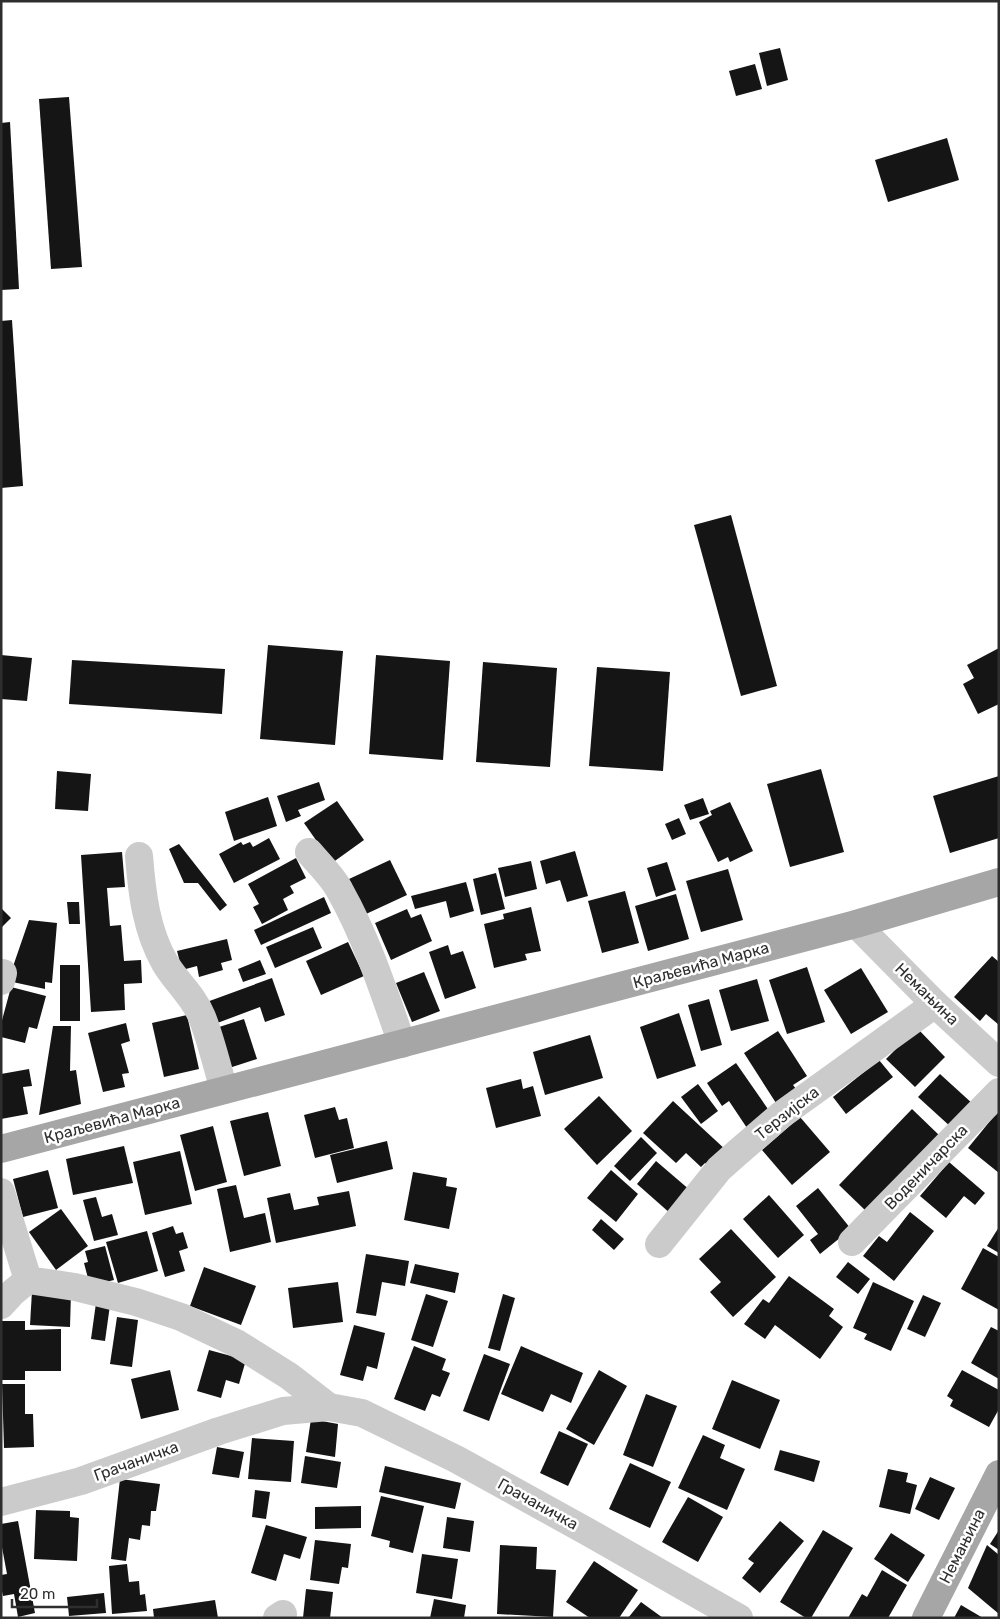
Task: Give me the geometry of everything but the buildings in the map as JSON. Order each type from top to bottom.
[{"type":"main road","name":"Краљевића Марка","points":[[1,1149],[856,924],[999,882]]},
{"type":"main road","name":"Немањина","points":[[926,1618],[999,1474]]},
{"type":"street","points":[[309,852],[339,889],[380,981],[402,1044]]},
{"type":"street","points":[[138,856],[141,890],[146,916],[155,942],[166,964],[187,991],[202,1016],[224,1090]]},
{"type":"street","name":"Немањина","points":[[856,924],[935,1004],[999,1064]]},
{"type":"street","name":"Терзијска","points":[[658,1244],[719,1170],[737,1153],[781,1115],[935,1004]]},
{"type":"street","name":"Воденичарска","points":[[852,1242],[999,1092]]},
{"type":"street","points":[[1,1192],[28,1280],[1,1305]]},
{"type":"street","name":"Грачаничка","points":[[28,1280],[75,1287],[136,1302],[181,1316],[245,1349],[289,1376],[329,1407]]},
{"type":"street","name":"Грачаничка","points":[[1,1502],[81,1481],[219,1431],[283,1411],[329,1407],[362,1413],[456,1458],[739,1618]]}]
